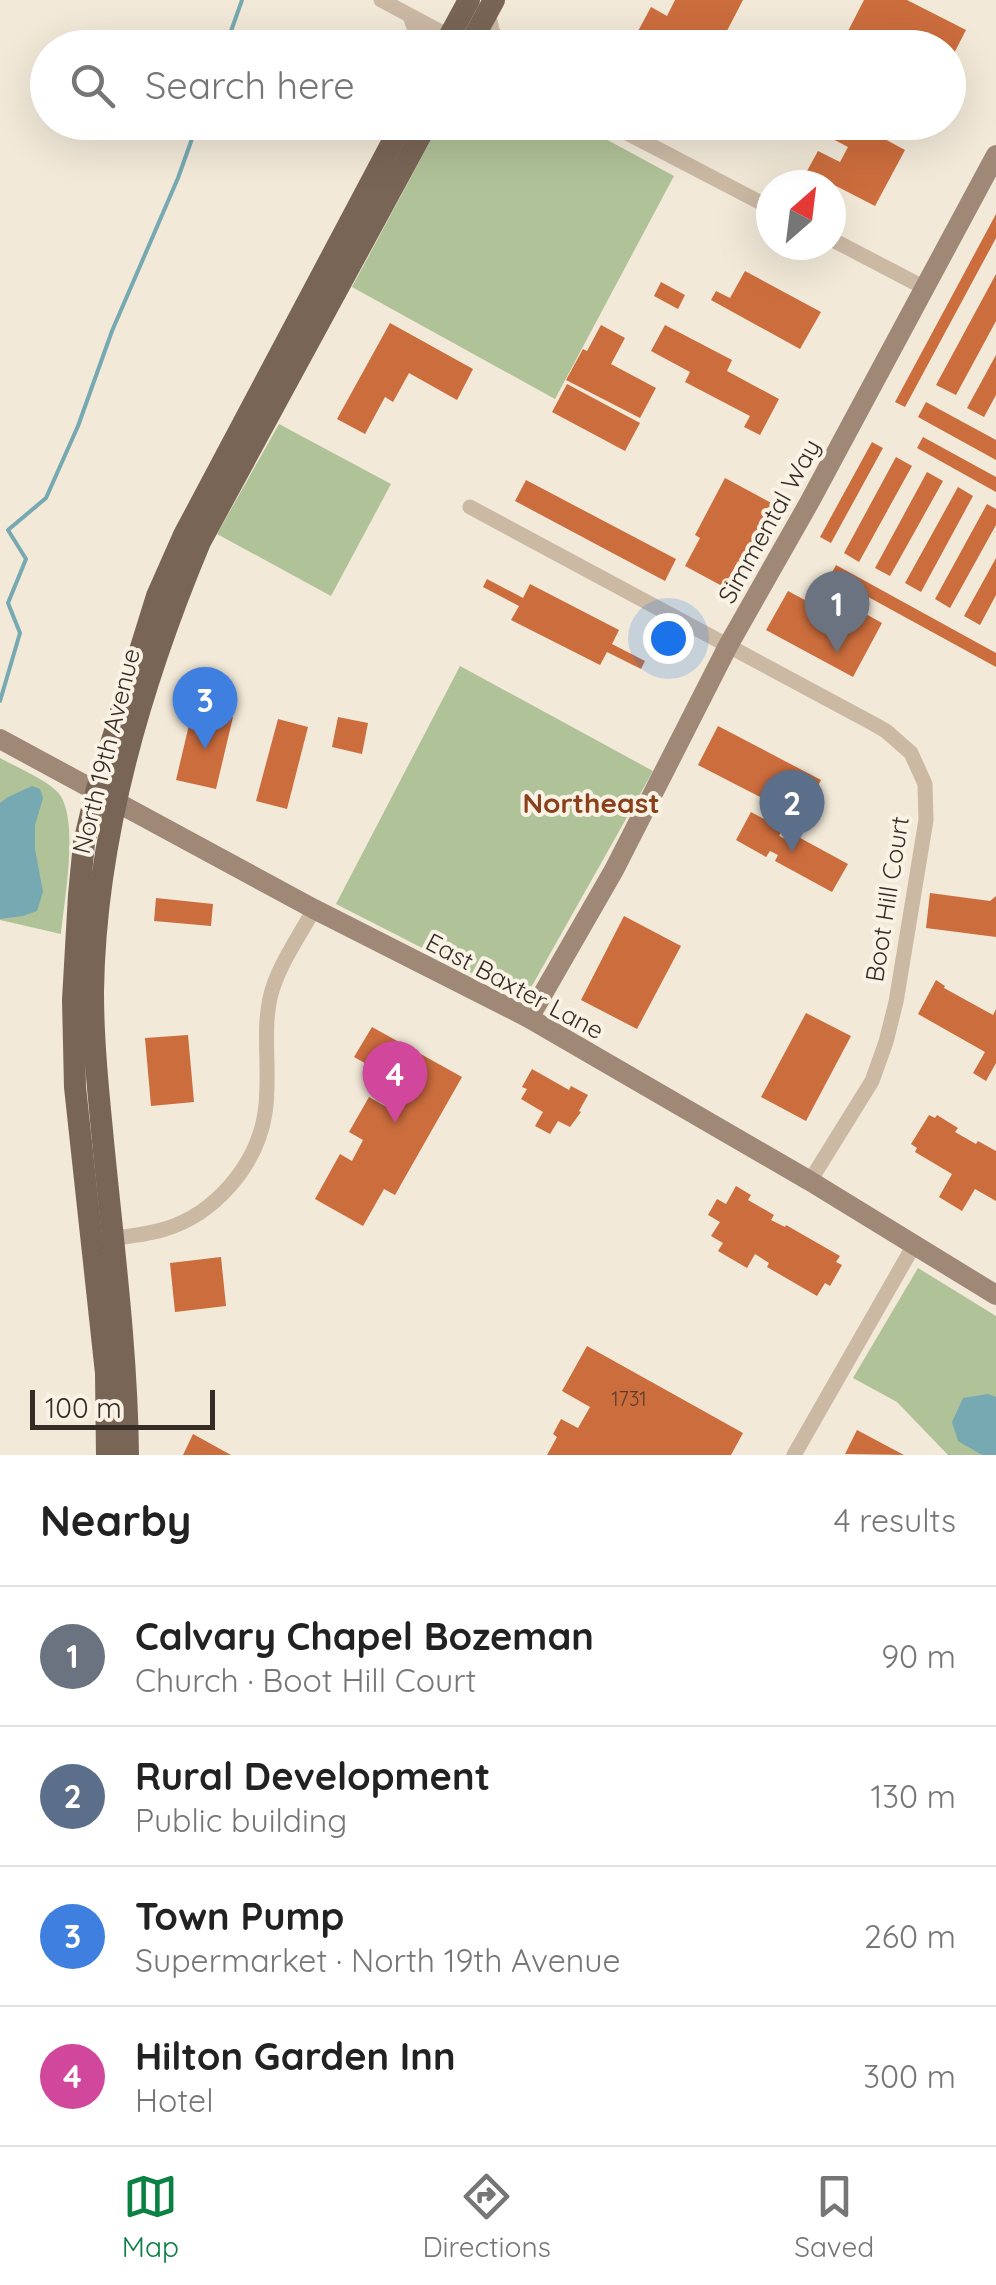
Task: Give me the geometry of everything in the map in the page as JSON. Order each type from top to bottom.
[{"type":"main road","points":[[469,30],[484,4]]},
{"type":"main road","name":"North 19th Avenue","points":[[107,1455],[94,993],[106,798],[156,596],[184,535],[393,140]]},
{"type":"main road","name":"North 19th Avenue","points":[[106,798],[200,542],[418,140]]},
{"type":"main road","name":"Simmental Way","points":[[529,1018],[614,870],[728,644],[809,503],[996,155]]},
{"type":"main road","name":"East Baxter Lane","points":[[0,740],[314,909],[529,1018],[810,1180],[996,1296]]},
{"type":"main road","name":"North 19th Avenue","points":[[102,1239],[126,1369],[128,1455]]},
{"type":"street","points":[[381,0],[434,30]]},
{"type":"street","points":[[484,4],[492,30]]},
{"type":"street","points":[[410,16],[415,30]]},
{"type":"street","points":[[640,140],[756,200]]},
{"type":"street","points":[[846,248],[923,287]]},
{"type":"street","name":"Boot Hill Court","points":[[470,506],[886,731],[912,753],[926,784],[926,820],[896,1002],[872,1081],[810,1180]]},
{"type":"street","points":[[102,1239],[153,1232],[184,1222],[215,1201],[243,1169],[265,1114],[271,993],[314,909]]},
{"type":"street","points":[[794,1455],[914,1244]]},
{"type":"green space","points":[[431,140],[607,140],[674,176],[555,399],[352,287]]},
{"type":"green space","points":[[279,424],[391,484],[331,596],[217,534]]},
{"type":"green space","points":[[460,666],[653,771],[524,1000],[336,904]]},
{"type":"green space","points":[[0,758],[49,785],[66,808],[69,862],[61,934],[0,920]]},
{"type":"green space","points":[[918,1268],[996,1316],[996,1455],[948,1455],[897,1402],[853,1378]]},
{"type":"water","points":[[32,786],[40,789],[43,798],[35,825],[35,849],[43,892],[37,911],[0,919],[0,803]]},
{"type":"water","points":[[988,1394],[996,1397],[996,1455],[982,1455],[958,1441],[952,1422],[963,1398]]},
{"type":"building","points":[[675,0],[743,0],[727,30],[639,30],[651,7],[667,16]]},
{"type":"building","points":[[864,0],[907,0],[966,30],[849,30]]},
{"type":"building","points":[[835,140],[886,140],[905,150],[875,206],[846,191],[846,170],[808,170],[818,151],[840,162],[848,147]]},
{"type":"building","points":[[996,214],[996,238],[905,407],[895,402]]},
{"type":"building","points":[[745,271],[821,312],[800,349],[711,300],[716,291],[730,298]]},
{"type":"building","points":[[996,274],[996,321],[956,395],[936,385]]},
{"type":"building","points":[[661,282],[685,295],[678,309],[654,296]]},
{"type":"building","points":[[390,323],[473,369],[457,400],[409,373],[393,402],[385,397],[365,434],[337,419]]},
{"type":"building","points":[[601,325],[625,338],[611,364],[656,388],[640,418],[566,380]]},
{"type":"building","points":[[665,325],[732,360],[727,371],[779,399],[760,435],[744,427],[750,416],[685,382],[690,372],[651,351]]},
{"type":"building","points":[[996,355],[996,395],[984,417],[967,408]]},
{"type":"building","points":[[567,384],[640,423],[625,451],[552,412]]},
{"type":"building","points":[[926,402],[996,440],[996,460],[918,417]]},
{"type":"building","points":[[923,437],[996,477],[996,492],[917,448]]},
{"type":"building","points":[[872,442],[883,448],[831,543],[820,537]]},
{"type":"building","points":[[896,457],[912,466],[859,562],[844,553]]},
{"type":"building","points":[[927,472],[943,481],[890,576],[875,568]]},
{"type":"building","points":[[725,478],[775,505],[743,564],[738,561],[724,587],[685,566],[700,538],[695,535]]},
{"type":"building","points":[[526,480],[676,559],[665,581],[515,501]]},
{"type":"building","points":[[958,487],[973,496],[921,592],[905,583]]},
{"type":"building","points":[[987,504],[996,509],[996,525],[950,608],[935,599]]},
{"type":"building","points":[[996,558],[996,595],[980,625],[964,616]]},
{"type":"building","points":[[836,565],[996,653],[996,667],[830,576]]},
{"type":"building","points":[[487,579],[523,598],[530,584],[619,630],[612,644],[645,661],[641,669],[607,652],[600,665],[511,620],[519,606],[483,587]]},
{"type":"building","points":[[788,591],[831,614],[839,599],[882,623],[853,677],[766,630]]},
{"type":"building","points":[[193,708],[233,717],[216,789],[176,780]]},
{"type":"building","points":[[338,717],[368,723],[362,754],[332,747]]},
{"type":"building","points":[[278,719],[308,727],[287,809],[256,801]]},
{"type":"building","points":[[718,726],[821,780],[801,818],[698,765]]},
{"type":"building","points":[[751,812],[783,829],[779,836],[787,840],[791,833],[848,864],[832,892],[775,861],[778,855],[770,851],[766,857],[736,840]]},
{"type":"building","points":[[930,893],[990,901],[996,896],[996,937],[926,928]]},
{"type":"building","points":[[156,898],[213,904],[211,926],[154,921]]},
{"type":"building","points":[[624,916],[681,946],[637,1029],[581,1000]]},
{"type":"building","points":[[936,980],[993,1015],[996,1009],[996,1063],[986,1081],[973,1073],[985,1052],[918,1014]]},
{"type":"building","points":[[806,1013],[851,1036],[806,1121],[761,1097]]},
{"type":"building","points":[[372,1027],[462,1077],[395,1195],[384,1189],[363,1226],[315,1199],[340,1154],[352,1161],[363,1140],[349,1132],[369,1097],[399,1114],[419,1079],[408,1073],[402,1084],[354,1057]]},
{"type":"building","points":[[188,1035],[194,1102],[151,1106],[145,1038]]},
{"type":"building","points":[[532,1069],[569,1090],[571,1086],[588,1095],[570,1127],[558,1121],[550,1134],[535,1126],[543,1112],[521,1099],[527,1089],[522,1087]]},
{"type":"building","points":[[929,1115],[937,1115],[958,1128],[955,1132],[996,1151],[996,1201],[975,1189],[962,1211],[939,1197],[952,1174],[915,1152],[917,1148],[911,1144]]},
{"type":"building","points":[[736,1186],[751,1195],[748,1200],[774,1215],[771,1220],[840,1256],[836,1262],[842,1265],[830,1286],[825,1283],[817,1296],[767,1267],[769,1263],[755,1254],[747,1268],[718,1251],[723,1243],[711,1236],[720,1222],[708,1215],[717,1199],[726,1204]]},
{"type":"building","points":[[221,1257],[226,1306],[175,1312],[170,1263]]},
{"type":"building","points":[[587,1346],[743,1433],[731,1455],[547,1455],[561,1419],[578,1428],[590,1407],[562,1391]]},
{"type":"building","points":[[857,1430],[904,1455],[845,1454]]},
{"type":"building","points":[[193,1434],[231,1455],[183,1455]]},
{"type":"waterway","points":[[231,30],[242,0]]},
{"type":"waterway","points":[[0,701],[20,633],[8,603],[26,559],[8,530],[46,498],[192,140]]},
{"type":"place","name":"Calvary Chapel Bozeman","points":[[837,653]]},
{"type":"place","name":"Town Pump","points":[[205,749]]},
{"type":"place","name":"Rural Development","points":[[792,852]]},
{"type":"place","name":"Hilton Garden Inn","points":[[395,1123]]},
{"type":"district","name":"Northeast","points":[[591,803]]}]
